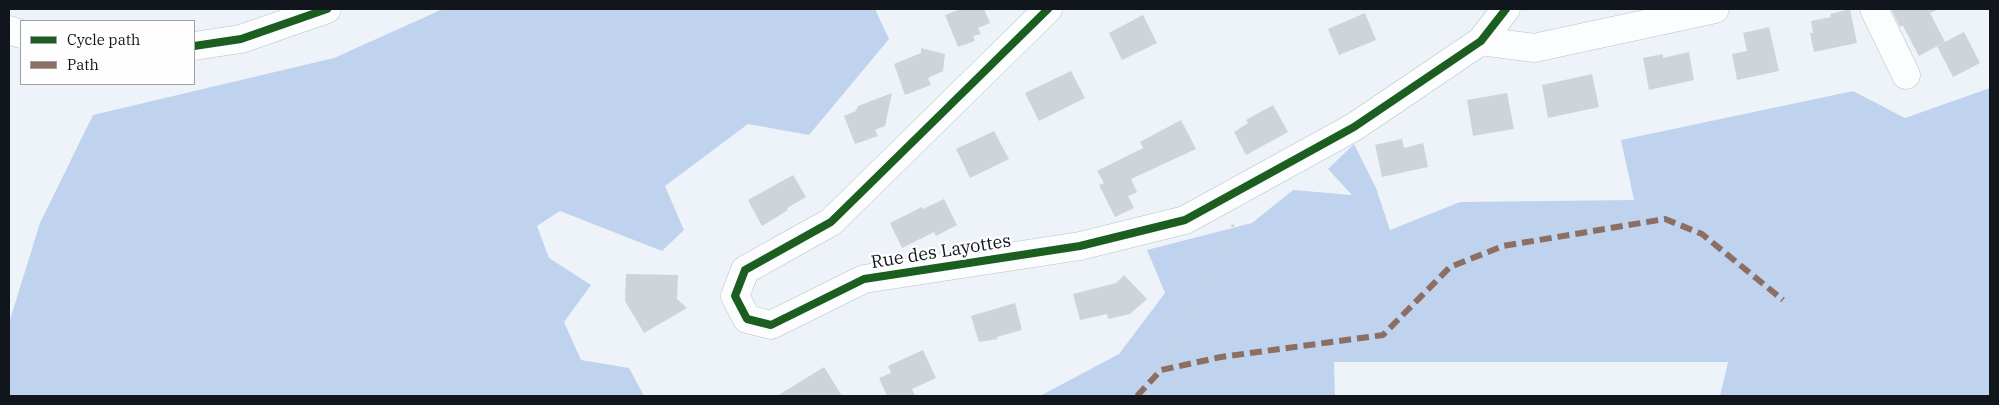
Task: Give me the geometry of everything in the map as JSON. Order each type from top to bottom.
[{"type":"street","points":[[195,46],[241,39],[327,9]]},
{"type":"street","name":"Rue des Layottes","points":[[1048,9],[831,222],[745,270],[735,296],[747,319],[771,326],[864,279],[1080,246],[1184,220],[1354,127],[1481,41],[1506,9]]},
{"type":"street","points":[[1481,41],[1534,48],[1715,9]]},
{"type":"street","points":[[1874,9],[1906,75]]},
{"type":"path","points":[[1149,396],[1236,218]]},
{"type":"shaded area","points":[[443,9],[875,9],[889,39],[809,135],[748,124],[665,186],[684,230],[662,251],[560,211],[537,226],[549,258],[591,285],[564,322],[581,360],[629,368],[644,396],[9,396],[9,323],[40,223],[93,115],[334,58]]},
{"type":"shaded area","points":[[1990,88],[1990,396],[1720,396],[1728,362],[1334,362],[1335,396],[1040,396],[1119,354],[1165,293],[1147,250],[1252,223],[1293,190],[1352,195],[1328,169],[1354,144],[1376,188],[1390,230],[1460,202],[1634,200],[1621,140],[1853,91],[1905,118]]},
{"type":"building","points":[[961,9],[984,9],[990,23],[978,28],[981,34],[973,36],[975,41],[958,47],[945,15]]},
{"type":"building","points":[[1850,9],[1857,43],[1814,52],[1810,33],[1813,33],[1811,21],[1831,17],[1830,14]]},
{"type":"building","points":[[1891,9],[1939,9],[1930,13],[1945,42],[1919,56],[1903,26],[1900,27]]},
{"type":"building","points":[[1365,13],[1376,40],[1339,55],[1328,29]]},
{"type":"building","points":[[1143,15],[1157,43],[1122,60],[1109,33]]},
{"type":"building","points":[[1769,27],[1779,71],[1737,80],[1732,54],[1747,51],[1743,33]]},
{"type":"building","points":[[1964,32],[1980,63],[1953,77],[1937,46]]},
{"type":"building","points":[[921,48],[945,54],[943,71],[928,78],[931,85],[905,95],[894,64],[921,53]]},
{"type":"building","points":[[1689,52],[1694,80],[1649,90],[1643,58],[1663,54],[1663,58]]},
{"type":"building","points":[[1071,71],[1085,98],[1039,121],[1025,93]]},
{"type":"building","points":[[1592,74],[1599,107],[1548,118],[1542,85]]},
{"type":"building","points":[[892,93],[885,126],[875,130],[878,136],[855,144],[844,116],[856,111],[858,106]]},
{"type":"building","points":[[1507,93],[1514,129],[1473,136],[1467,100]]},
{"type":"building","points":[[1273,105],[1288,132],[1246,155],[1234,132],[1248,123],[1246,120]]},
{"type":"building","points":[[1181,120],[1196,149],[1131,179],[1137,192],[1128,196],[1134,208],[1115,217],[1099,185],[1104,183],[1097,171],[1143,148],[1140,142]]},
{"type":"building","points":[[994,131],[1009,159],[970,178],[956,149]]},
{"type":"building","points":[[1402,139],[1404,148],[1423,143],[1428,167],[1382,177],[1375,145]]},
{"type":"building","points":[[793,175],[806,197],[762,226],[748,200]]},
{"type":"building","points":[[944,199],[957,225],[936,236],[934,232],[902,248],[890,223],[922,207],[923,209]]},
{"type":"building","points":[[626,274],[678,275],[677,299],[687,308],[644,333],[625,301]]},
{"type":"building","points":[[1124,275],[1147,299],[1130,314],[1108,319],[1107,314],[1080,320],[1073,294],[1116,283]]},
{"type":"building","points":[[1015,303],[1022,330],[997,337],[998,339],[979,342],[971,316]]},
{"type":"building","points":[[923,350],[936,378],[912,389],[915,396],[887,396],[879,378],[891,373],[888,366]]},
{"type":"building","points":[[824,367],[842,396],[777,396]]},
{"type":"marked path","points":[[1137,396],[1161,370],[1221,357],[1383,335],[1450,267],[1503,246],[1665,219],[1702,234],[1783,300]]},
{"type":"cycle path","points":[[195,46],[241,39],[327,9]]},
{"type":"cycle path","points":[[1048,9],[831,222],[745,270],[735,296],[747,319],[771,325],[864,279],[1080,246],[1185,220],[1354,127],[1481,41],[1506,9]]}]
